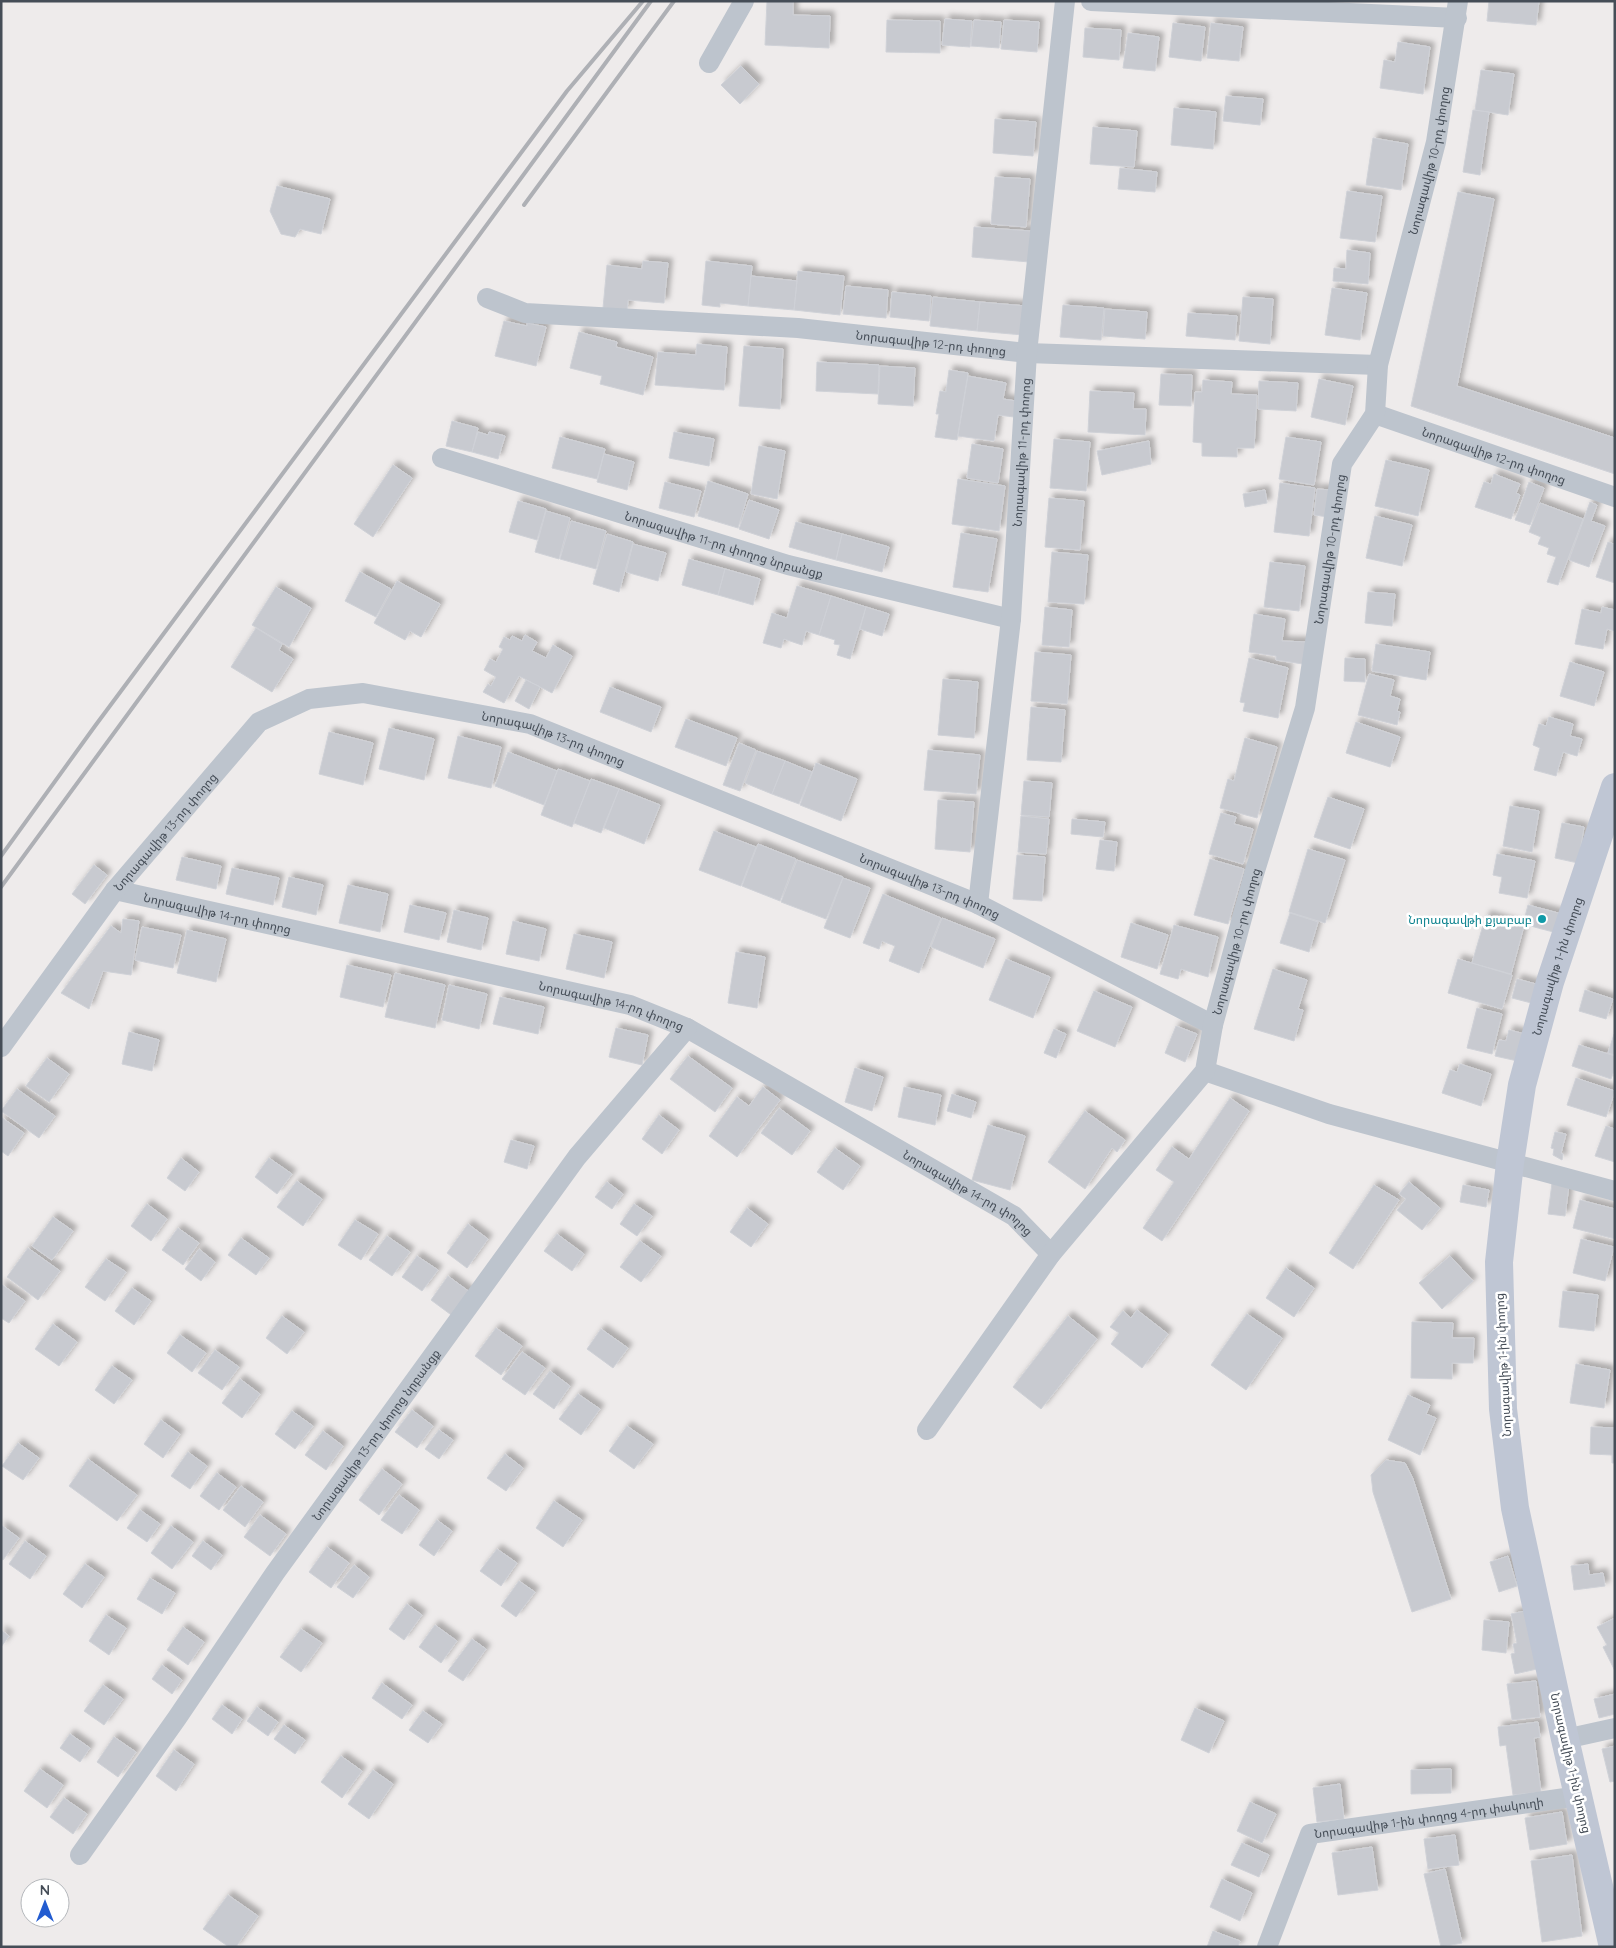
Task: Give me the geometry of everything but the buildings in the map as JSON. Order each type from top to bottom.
[{"type":"main road","name":"Նորագավիթ 1-ին փողոց","points":[[1613,1937],[1565,1739],[1515,1508],[1503,1409],[1499,1262],[1510,1163],[1522,1085],[1550,982],[1615,787]]},
{"type":"street","points":[[709,63],[744,1]]},
{"type":"street","name":"Նորագավիթ 11-րդ փողոց","points":[[978,904],[1011,619],[1026,352],[1065,1]]},
{"type":"street","points":[[1091,1],[1457,10]]},
{"type":"street","name":"Նորագավիթ 10-րդ փողոց","points":[[1205,1071],[1213,1025],[1254,874],[1304,708],[1342,464],[1375,414],[1378,366],[1436,142],[1457,10]]},
{"type":"street","name":"Նորագավիթ 12-րդ փողոց","points":[[487,298],[525,314],[798,328],[1026,352],[1378,366]]},
{"type":"street","name":"Նորագավիթ 12-րդ փողոց","points":[[1375,414],[1615,497]]},
{"type":"street","name":"Նորագավիթ 11-րդ փողոց նրբանցք","points":[[442,458],[788,565],[1011,619]]},
{"type":"street","name":"Նորագավիթ 13-րդ փողոց","points":[[1,1048],[116,890],[259,722],[309,699],[363,693],[530,724],[978,904],[1213,1025]]},
{"type":"street","name":"Նորագավիթ 14-րդ փողոց","points":[[116,890],[630,1005],[687,1028],[1014,1216],[1051,1254]]},
{"type":"street","name":"Նորագավիթ 13-րդ փողոց նրբանցք","points":[[80,1855],[177,1718],[275,1573],[577,1157],[687,1028]]},
{"type":"street","points":[[927,1430],[1051,1254],[1205,1071],[1329,1114],[1615,1191]]},
{"type":"street","points":[[1565,1739],[1615,1728]]},
{"type":"street","name":"Նորագավիթ 1-ին փողոց 4-րդ փակուղի","points":[[1267,1947],[1310,1834],[1579,1796]]},
{"type":"railway","points":[[1,856],[95,726],[567,91],[643,1]]},
{"type":"railway","points":[[1,887],[651,1]]},
{"type":"railway","points":[[524,205],[674,1]]},
{"type":"place","name":"Նորագավթի քյաբաբ","points":[[1542,919]]}]
